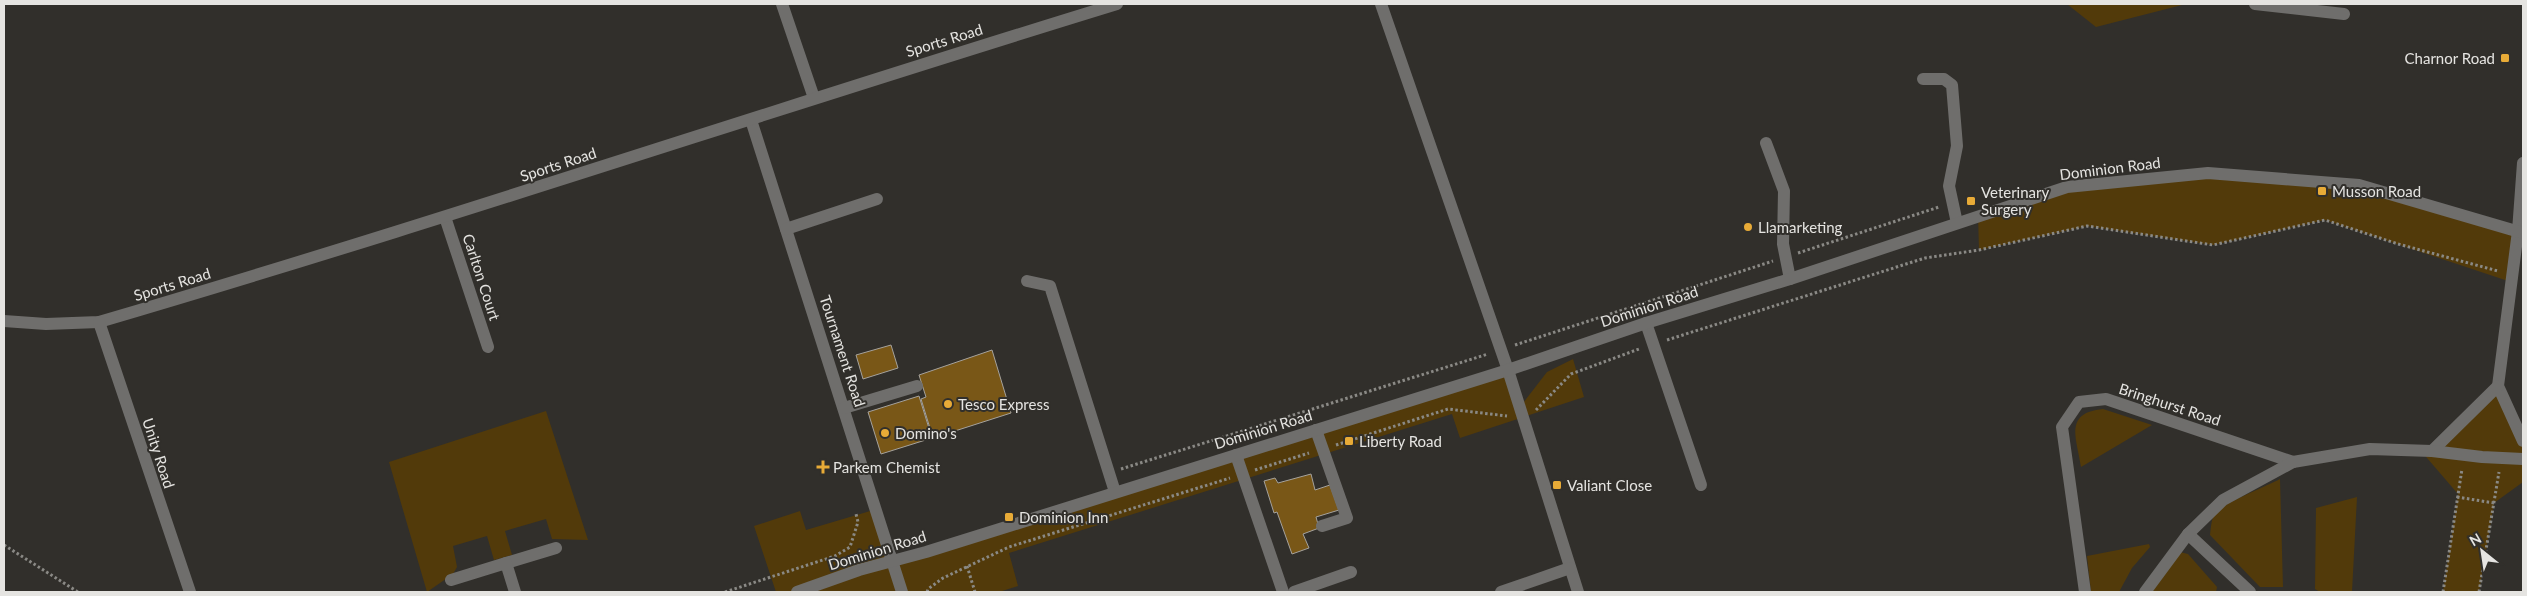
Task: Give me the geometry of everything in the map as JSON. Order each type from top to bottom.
[{"type":"street","points":[[782,4],[814,98]]},
{"type":"street","name":"Sports Road","points":[[4,321],[46,324],[99,322],[445,217],[751,120],[1095,7],[1117,4]]},
{"type":"street","points":[[1381,4],[1508,370],[1578,592]]},
{"type":"street","points":[[2255,4],[2344,14]]},
{"type":"street","points":[[1923,80],[1944,79],[1952,85],[1957,146],[1950,171],[1952,203],[1958,223]]},
{"type":"street","name":"Tournament Road","points":[[751,120],[902,592]]},
{"type":"street","points":[[1766,143],[1784,190],[1785,257],[1790,278]]},
{"type":"street","points":[[2523,163],[2520,232],[2512,275],[2498,386],[2523,441]]},
{"type":"street","name":"Dominion Road","points":[[797,592],[1508,370],[1646,323],[2067,187],[2208,173],[2359,185],[2520,232]]},
{"type":"street","points":[[786,229],[877,198]]},
{"type":"street","name":"Carlton Court","points":[[445,217],[488,346]]},
{"type":"street","points":[[1027,281],[1050,286],[1114,492]]},
{"type":"street","name":"Unity Road","points":[[99,322],[190,592]]},
{"type":"street","points":[[1646,323],[1701,485]]},
{"type":"street","points":[[844,408],[917,386]]},
{"type":"street","points":[[2432,451],[2498,386]]},
{"type":"street","name":"Bringhurst Road","points":[[2085,592],[2062,427],[2079,402],[2106,399],[2293,462]]},
{"type":"street","points":[[1316,430],[1347,518],[1322,526]]},
{"type":"street","name":"Bringhurst Road","points":[[2145,592],[2188,534],[2223,500],[2293,462],[2370,449],[2432,451],[2482,457],[2523,459]]},
{"type":"street","points":[[1236,455],[1283,592]]},
{"type":"street","points":[[2188,534],[2250,592]]},
{"type":"street","points":[[450,580],[556,548]]},
{"type":"street","points":[[506,564],[515,592]]},
{"type":"street","points":[[1501,592],[1570,568]]},
{"type":"street","points":[[1294,592],[1351,572]]},
{"type":"path","points":[[1108,473],[1500,350],[1952,203]]},
{"type":"path","points":[[927,592],[928,589],[943,578],[1009,547],[1448,410],[1522,418],[1539,409],[1571,374],[1653,345],[1925,258],[1979,250],[2087,226],[2214,245],[2325,220],[2398,244],[2512,275]]},
{"type":"path","points":[[2443,592],[2464,455]]},
{"type":"path","points":[[2479,592],[2502,458]]},
{"type":"path","points":[[2457,497],[2494,503]]},
{"type":"path","points":[[725,592],[835,556],[850,547],[858,522],[856,514]]},
{"type":"path","points":[[4,545],[78,592]]},
{"type":"path","points":[[967,566],[975,592]]},
{"type":"shaded area","points":[[2067,4],[2186,4],[2096,27]]},
{"type":"shaded area","points":[[2208,173],[2359,185],[2518,231],[2511,282],[2325,220],[2213,245],[2087,226],[1979,250],[1978,215],[2067,187]]},
{"type":"shaded area","points":[[1573,359],[1584,397],[1460,438],[1452,414],[1009,553],[1018,586],[999,592],[776,592],[754,526],[800,511],[806,530],[877,509],[891,561],[1508,370],[1523,403],[1547,372]]},
{"type":"shaded area","points":[[2498,386],[2523,441],[2523,482],[2494,503],[2479,592],[2443,592],[2458,494],[2421,451],[2432,451]]},
{"type":"shaded area","points":[[2103,409],[2152,425],[2081,467],[2076,437],[2077,421],[2090,411]]},
{"type":"shaded area","points":[[546,411],[588,540],[552,539],[546,519],[505,531],[512,555],[494,560],[487,536],[453,546],[457,567],[453,574],[427,592],[389,462]]},
{"type":"shaded area","points":[[2280,479],[2283,587],[2260,587],[2210,535],[2212,523],[2214,514],[2221,508]]},
{"type":"shaded area","points":[[2357,497],[2352,592],[2320,592],[2315,589],[2316,508]]},
{"type":"shaded area","points":[[2149,544],[2150,547],[2132,568],[2119,592],[2091,592],[2087,556]]},
{"type":"shaded area","points":[[2180,552],[2188,554],[2217,587],[2216,592],[2152,592]]},
{"type":"building","points":[[891,345],[898,368],[863,379],[856,355]]},
{"type":"building","points":[[992,350],[1011,413],[933,438],[921,399],[926,397],[919,375]]},
{"type":"building","points":[[919,396],[932,438],[881,454],[868,412]]},
{"type":"building","points":[[1311,474],[1315,490],[1330,485],[1339,510],[1316,517],[1319,528],[1303,534],[1309,548],[1292,554],[1277,512],[1274,513],[1264,481],[1275,478],[1278,483]]},
{"type":"place","name":"Charnor Road","points":[[2505,58]]},
{"type":"place","name":"Musson Road","points":[[2322,191]]},
{"type":"place","name":"Veterinary Surgery","points":[[1971,201]]},
{"type":"place","name":"Llamarketing","points":[[1748,227]]},
{"type":"place","name":"Tesco Express","points":[[948,404]]},
{"type":"place","name":"Domino's","points":[[885,433]]},
{"type":"place","name":"Liberty Road","points":[[1349,441]]},
{"type":"place","name":"Parkem Chemist","points":[[823,467]]},
{"type":"place","name":"Valiant Close","points":[[1557,485]]},
{"type":"place","name":"Dominion Inn","points":[[1009,517]]}]
